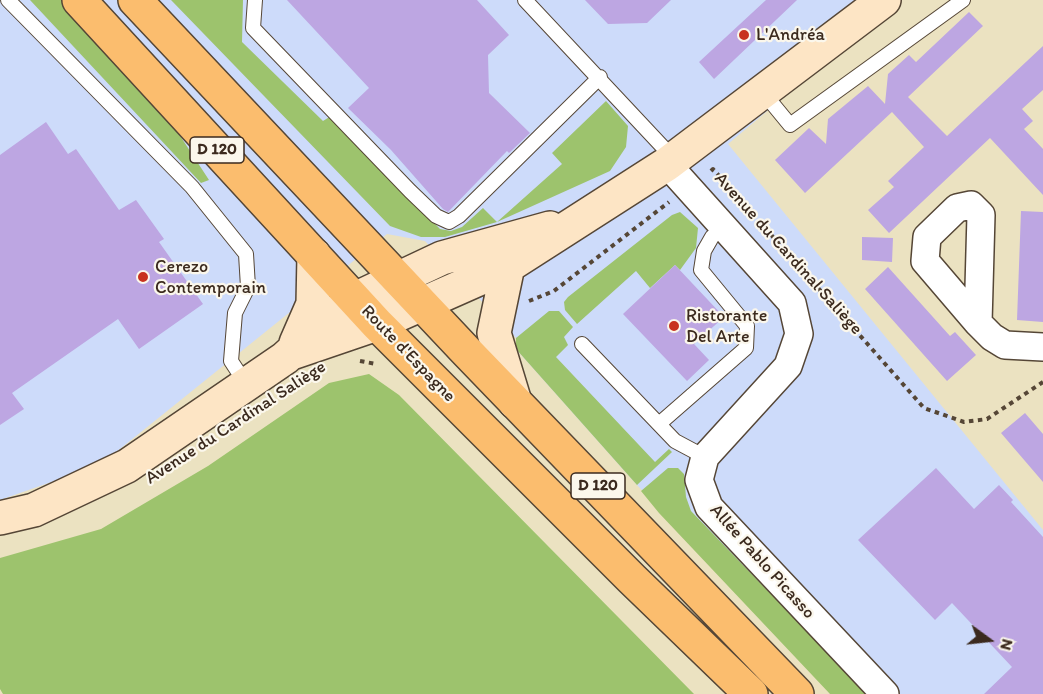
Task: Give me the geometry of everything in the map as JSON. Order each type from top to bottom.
[{"type":"main road","name":"Route d'Espagne","points":[[79,0],[377,324],[632,579],[751,694]]},
{"type":"main road","name":"D 120","points":[[135,0],[515,402],[797,694]]},
{"type":"main road","points":[[292,353],[377,324],[508,266],[584,219],[676,171],[762,91],[884,0]]},
{"type":"main road","points":[[292,353],[329,318],[355,299],[442,258],[584,219]]},
{"type":"main road","points":[[292,353],[312,304],[315,255]]},
{"type":"main road","points":[[508,266],[494,333],[515,402]]},
{"type":"main road","name":"Avenue du Cardinal Saliège","points":[[0,518],[34,510],[127,466],[292,353]]},
{"type":"street","points":[[676,171],[722,228],[792,303],[799,334],[788,366],[705,457]]},
{"type":"street","points":[[978,323],[992,337],[1005,345],[1043,347]]},
{"type":"street","name":"Allée Pablo Picasso","points":[[705,457],[699,480],[709,507],[885,694]]},
{"type":"lane","points":[[8,0],[192,187],[246,254],[248,287],[235,313],[231,361],[246,384]]},
{"type":"lane","points":[[255,0],[254,28],[410,191],[436,216],[449,222],[459,216],[600,77]]},
{"type":"lane","points":[[525,0],[600,77],[676,171]]},
{"type":"lane","points":[[762,91],[790,125],[963,0]]},
{"type":"lane","points":[[659,424],[746,348],[747,326],[701,270],[704,251],[712,237],[722,228]]},
{"type":"lane","points":[[582,344],[675,441],[705,457]]},
{"type":"path","name":"Avenue du Cardinal Saliège","points":[[500,300],[534,301],[554,291],[676,171],[713,169],[924,408],[964,422],[987,419],[1043,382]]},
{"type":"path","points":[[358,360],[377,364]]},
{"type":"shaded area","points":[[0,0],[899,0],[728,144],[1043,530],[1043,694],[837,694],[637,485],[516,349],[516,338],[425,241],[387,234],[100,465],[0,500]]},
{"type":"green space","points":[[30,0],[62,0],[169,119],[209,180],[201,183]]},
{"type":"green space","points":[[171,0],[243,0],[242,42],[323,121],[331,116],[440,229],[451,231],[462,227],[483,208],[497,222],[445,237],[421,237],[390,226]]},
{"type":"green space","points":[[606,101],[628,126],[626,147],[610,171],[497,222],[562,164],[552,153]]},
{"type":"green space","points":[[680,212],[698,228],[696,248],[680,270],[675,265],[650,288],[636,271],[577,324],[565,310],[564,302],[568,297],[672,215]]},
{"type":"green space","points":[[549,311],[559,311],[573,327],[564,337],[568,345],[556,357],[655,462],[669,449],[672,452],[637,485],[516,349],[516,338]]},
{"type":"green space","points":[[369,374],[399,395],[694,694],[3,694],[0,689],[0,558],[101,529],[208,466],[329,383]]},
{"type":"green space","points":[[668,468],[678,468],[684,474],[686,497],[691,511],[867,694],[830,694],[659,513],[641,491]]},
{"type":"building","points":[[287,0],[477,0],[509,35],[488,55],[489,93],[530,133],[509,153],[507,151],[448,212],[391,150],[348,108],[369,88]]},
{"type":"building","points":[[585,0],[671,0],[647,23],[608,24]]},
{"type":"building","name":"L'Andréa","points":[[766,0],[797,0],[714,79],[699,62]]},
{"type":"building","points":[[969,12],[983,26],[908,97],[947,136],[1043,46],[1043,90],[1022,109],[1033,121],[1024,129],[1043,149],[1043,195],[990,138],[889,233],[868,210],[894,187],[888,181],[924,147],[892,112],[805,193],[775,160],[809,128],[826,144],[828,119],[868,86],[885,104],[888,74],[909,55],[916,62]]},
{"type":"building","name":"Cerezo Contemporain","points":[[46,122],[68,154],[76,149],[119,210],[136,200],[164,239],[159,242],[203,304],[139,349],[118,319],[12,393],[24,409],[0,425],[0,155]]},
{"type":"building","points":[[1021,211],[1043,212],[1043,322],[1017,320]]},
{"type":"building","points":[[862,237],[893,238],[892,262],[862,260]]},
{"type":"building","name":"Ristorante Del Arte","points":[[675,265],[724,317],[694,344],[709,360],[687,381],[623,314]]},
{"type":"building","points":[[888,267],[950,336],[955,332],[976,355],[947,381],[865,289]]},
{"type":"building","points":[[1025,413],[1043,434],[1043,482],[1001,433]]},
{"type":"building","points":[[936,468],[974,509],[999,485],[1013,500],[1011,502],[1043,537],[1043,694],[984,694],[1012,667],[952,603],[935,620],[858,540]]},
{"type":"place","name":"L'Andréa","points":[[744,35]]},
{"type":"place","name":"Cerezo Contemporain","points":[[143,277]]},
{"type":"place","name":"Ristorante Del Arte","points":[[674,326]]}]
